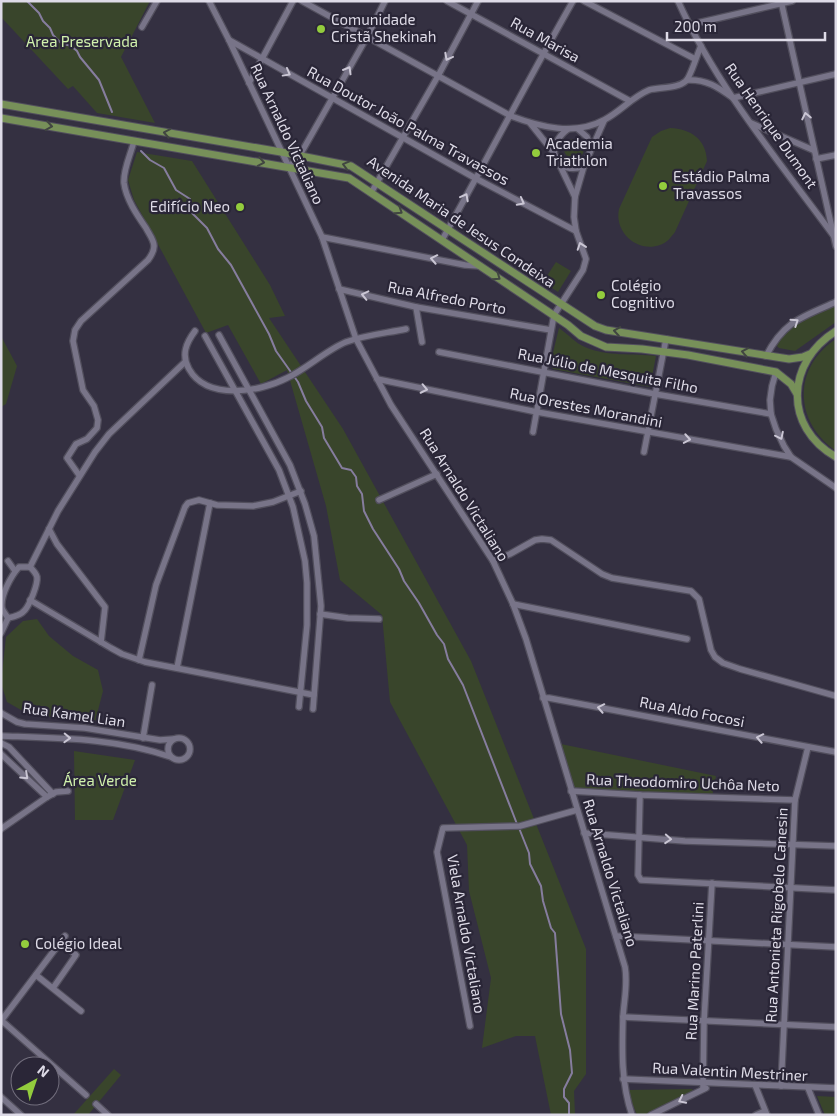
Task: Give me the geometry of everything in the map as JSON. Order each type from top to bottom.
[{"type":"main road","name":"Avenida Maria de Jesus Condeixa","points":[[1,104],[300,155],[351,166],[594,326],[766,356],[796,359],[810,354]]},
{"type":"main road","name":"Avenida Maria de Jesus Condeixa","points":[[1,118],[349,178],[482,266],[581,336],[600,345],[664,352],[776,372]]},
{"type":"main road","points":[[181,148],[184,136]]},
{"type":"main road","points":[[222,155],[225,152],[233,151],[235,147],[233,144]]},
{"type":"main road","points":[[835,457],[817,442],[804,424],[799,410],[797,394],[798,380],[810,354],[821,341],[836,331]]},
{"type":"main road","points":[[776,372],[790,384],[797,394]]},
{"type":"street","points":[[142,27],[156,1]]},
{"type":"street","name":"Rua Arnaldo Victaliano","points":[[209,1],[322,237],[356,339],[392,405],[493,561],[526,639],[627,978],[623,1017],[623,1079],[625,1096],[632,1115]]},
{"type":"street","points":[[212,9],[218,1]]},
{"type":"street","points":[[249,83],[261,58],[294,1]]},
{"type":"street","points":[[302,1],[511,116],[530,123],[568,129],[578,129],[604,121],[630,101],[648,91],[681,84],[687,80],[699,80],[717,86],[733,98],[836,74]]},
{"type":"street","points":[[289,167],[300,155],[367,37],[385,1]]},
{"type":"street","name":"Rua Marisa","points":[[448,1],[630,101]]},
{"type":"street","points":[[371,192],[438,76],[478,1]]},
{"type":"street","points":[[442,240],[573,1]]},
{"type":"street","points":[[584,1],[695,59]]},
{"type":"street","name":"Rua Henrique Dumont","points":[[678,1],[689,25],[733,98],[835,235]]},
{"type":"street","points":[[689,25],[781,2],[792,1]]},
{"type":"street","points":[[781,2],[836,246]]},
{"type":"street","name":"Rua Doutor João Palma Travassos","points":[[229,40],[475,178],[576,231]]},
{"type":"street","points":[[687,80],[701,46]]},
{"type":"street","points":[[533,432],[554,316],[583,270],[586,260],[576,231],[574,217],[575,197],[584,166],[604,121]]},
{"type":"street","points":[[750,122],[813,150]]},
{"type":"street","points":[[530,123],[554,153],[575,197]]},
{"type":"street","points":[[554,153],[558,139],[568,129]]},
{"type":"street","points":[[578,129],[587,137],[591,149]]},
{"type":"street","points":[[79,475],[67,458],[76,444],[87,439],[97,428],[98,420],[94,406],[82,390],[73,342],[75,330],[81,321],[148,260],[154,247],[153,240],[125,190],[125,170],[134,141]]},
{"type":"street","points":[[816,159],[836,155]]},
{"type":"street","points":[[559,164],[566,168],[574,169],[584,166]]},
{"type":"street","points":[[322,237],[465,265],[482,266]]},
{"type":"street","name":"Rua Alfredo Porto","points":[[339,289],[416,307],[551,330]]},
{"type":"street","points":[[766,356],[780,333],[790,324],[803,316],[836,302]]},
{"type":"street","points":[[416,307],[422,342]]},
{"type":"street","points":[[195,331],[189,339],[185,350],[185,362],[192,374],[201,382],[217,389],[248,390],[264,387],[287,378],[345,342],[406,329]]},
{"type":"street","points":[[218,335],[290,465],[301,491],[314,536],[320,614],[313,709]]},
{"type":"street","points":[[205,336],[279,470],[289,495],[300,538],[307,583],[307,625],[299,707]]},
{"type":"street","points":[[644,452],[666,339]]},
{"type":"street","name":"Rua Júlio de Mesquita Filho","points":[[439,352],[655,394],[771,414]]},
{"type":"street","points":[[30,567],[79,475],[109,434],[185,362]]},
{"type":"street","points":[[776,372],[770,400],[771,414],[776,429],[791,457],[836,488]]},
{"type":"street","name":"Rua Orestes Morandini","points":[[376,378],[537,412],[791,457]]},
{"type":"street","points":[[379,500],[437,474]]},
{"type":"street","points":[[139,660],[156,584],[188,502],[193,500],[238,507],[253,506],[273,502],[301,491]]},
{"type":"street","points":[[177,668],[210,503]]},
{"type":"street","points":[[50,529],[57,544],[105,607],[100,642]]},
{"type":"street","points":[[493,561],[535,540],[551,540],[602,574],[612,578],[691,591],[699,599],[711,650],[715,657],[723,663],[836,696]]},
{"type":"street","points":[[43,542],[57,544]]},
{"type":"street","points":[[8,561],[15,571]]},
{"type":"street","points":[[19,567],[30,567],[37,575],[37,585],[26,609],[18,616],[8,618],[2,609],[2,600],[9,580],[19,567]]},
{"type":"street","points":[[30,600],[100,642],[122,654],[139,660],[314,695]]},
{"type":"street","points":[[512,604],[687,639]]},
{"type":"street","points":[[320,614],[348,618],[379,619]]},
{"type":"street","points":[[1,633],[8,618]]},
{"type":"street","points":[[143,738],[152,685]]},
{"type":"street","name":"Rua Aldo Focosi","points":[[543,698],[836,752]]},
{"type":"street","name":"Rua Kamel Lian","points":[[1,713],[16,722],[43,726],[85,728],[160,740],[174,739]]},
{"type":"street","points":[[43,726],[43,737]]},
{"type":"street","points":[[84,739],[85,728]]},
{"type":"street","name":"Rua Kamel Lian","points":[[1,736],[84,739],[150,750],[171,757]]},
{"type":"street","points":[[178,738],[188,742],[191,749],[186,759],[178,761],[171,757],[168,748],[174,739],[178,738]]},
{"type":"street","points":[[1,743],[9,747],[53,794]]},
{"type":"street","name":"Rua Antonieta Rigobelo Canesin","points":[[782,1086],[795,800],[808,747]]},
{"type":"street","points":[[1,754],[47,797]]},
{"type":"street","points":[[12,764],[22,761]]},
{"type":"street","points":[[1,829],[47,797],[68,791]]},
{"type":"street","name":"Rua Theodomiro Uchôa Neto","points":[[571,791],[795,800]]},
{"type":"street","points":[[640,795],[638,875],[641,880],[836,890]]},
{"type":"street","name":"Viela Arnaldo Victaliano","points":[[470,1026],[437,852],[443,828],[518,826],[577,810]]},
{"type":"street","points":[[1,819],[8,824]]},
{"type":"street","points":[[584,833],[639,838],[836,846]]},
{"type":"street","name":"Rua Marino Paterlini","points":[[703,1090],[704,1021],[712,884]]},
{"type":"street","points":[[66,936],[1,1021],[86,1095]]},
{"type":"street","points":[[616,936],[836,947]]},
{"type":"street","points":[[53,988],[76,955],[60,943]]},
{"type":"street","points":[[36,975],[81,1012]]},
{"type":"street","points":[[623,1017],[836,1027]]},
{"type":"street","name":"Rua Valentin Mestriner","points":[[623,1079],[836,1088]]},
{"type":"street","points":[[651,1115],[712,1084]]},
{"type":"street","points":[[755,1085],[766,1113],[756,1115]]},
{"type":"street","points":[[808,1088],[819,1115]]},
{"type":"street","points":[[1,1096],[21,1115]]},
{"type":"street","points":[[96,1104],[108,1115]]},
{"type":"green space","name":"Area Preservada","points":[[1,1],[150,1],[121,57],[155,123],[97,113],[73,86],[68,89],[1,17]]},
{"type":"green space","points":[[670,128],[684,130],[696,137],[704,147],[707,161],[675,232],[669,240],[651,247],[643,246],[629,239],[624,233],[618,217],[619,209],[652,137]]},
{"type":"green space","points":[[574,139],[581,142],[584,149],[581,156],[574,159],[567,156],[564,149],[567,142]]},
{"type":"green space","points":[[137,152],[192,161],[270,285],[285,316],[269,318],[343,429],[471,661],[586,949],[586,1074],[574,1091],[575,1115],[551,1115],[535,1036],[516,1036],[482,1048],[491,978],[469,891],[467,845],[390,702],[382,615],[340,580],[326,506],[287,370],[261,384],[228,325],[206,333],[134,200],[128,180]]},
{"type":"green space","points":[[556,262],[571,271],[558,292],[543,282]]},
{"type":"green space","points":[[836,306],[836,322],[795,351],[777,346],[781,339],[794,327]]},
{"type":"green space","points":[[559,328],[578,343],[594,350],[656,356],[650,387],[553,369],[550,365]]},
{"type":"green space","points":[[1,336],[17,366],[6,404],[1,407]]},
{"type":"green space","points":[[836,339],[836,451],[822,439],[812,425],[806,410],[804,395],[806,380],[812,365],[822,351]]},
{"type":"green space","points":[[37,619],[49,636],[73,656],[98,670],[103,691],[95,722],[28,714],[7,702],[1,683],[6,637],[23,621]]},
{"type":"green space","points":[[556,743],[716,776],[712,797],[571,791]]},
{"type":"green space","name":"Área Verde","points":[[74,751],[135,760],[113,820],[75,820]]},
{"type":"green space","points":[[114,1069],[121,1075],[88,1115],[73,1115]]},
{"type":"green space","points":[[692,1089],[693,1095],[643,1115],[637,1115],[627,1090]]},
{"type":"green space","points":[[817,1096],[836,1097],[836,1115],[825,1115]]},
{"type":"waterway","points":[[27,1],[39,13],[53,35],[61,43],[71,46],[77,51],[99,80],[112,112]]},
{"type":"waterway","points":[[141,151],[150,160],[164,168],[176,190],[190,199],[190,211],[207,228],[218,249],[231,265],[269,334],[276,351],[298,382],[306,401],[322,427],[324,438],[342,468],[351,470],[356,477],[357,486],[362,494],[364,511],[373,529],[444,644],[448,659],[463,685],[517,824]]},
{"type":"waterway","points":[[519,828],[529,853],[530,864],[541,886],[543,901],[551,928],[555,933],[561,1014],[570,1050],[572,1073],[564,1089],[564,1097],[569,1103],[569,1115]]},
{"type":"place","name":"Comunidade Cristã Shekinah","points":[[321,29]]},
{"type":"place","name":"Academia Triathlon","points":[[536,153]]},
{"type":"place","name":"Estádio Palma Travassos","points":[[663,186]]},
{"type":"place","name":"Edifício Neo","points":[[240,207]]},
{"type":"place","name":"Colégio Cognitivo","points":[[601,295]]},
{"type":"place","name":"Colégio Ideal","points":[[25,944]]}]
